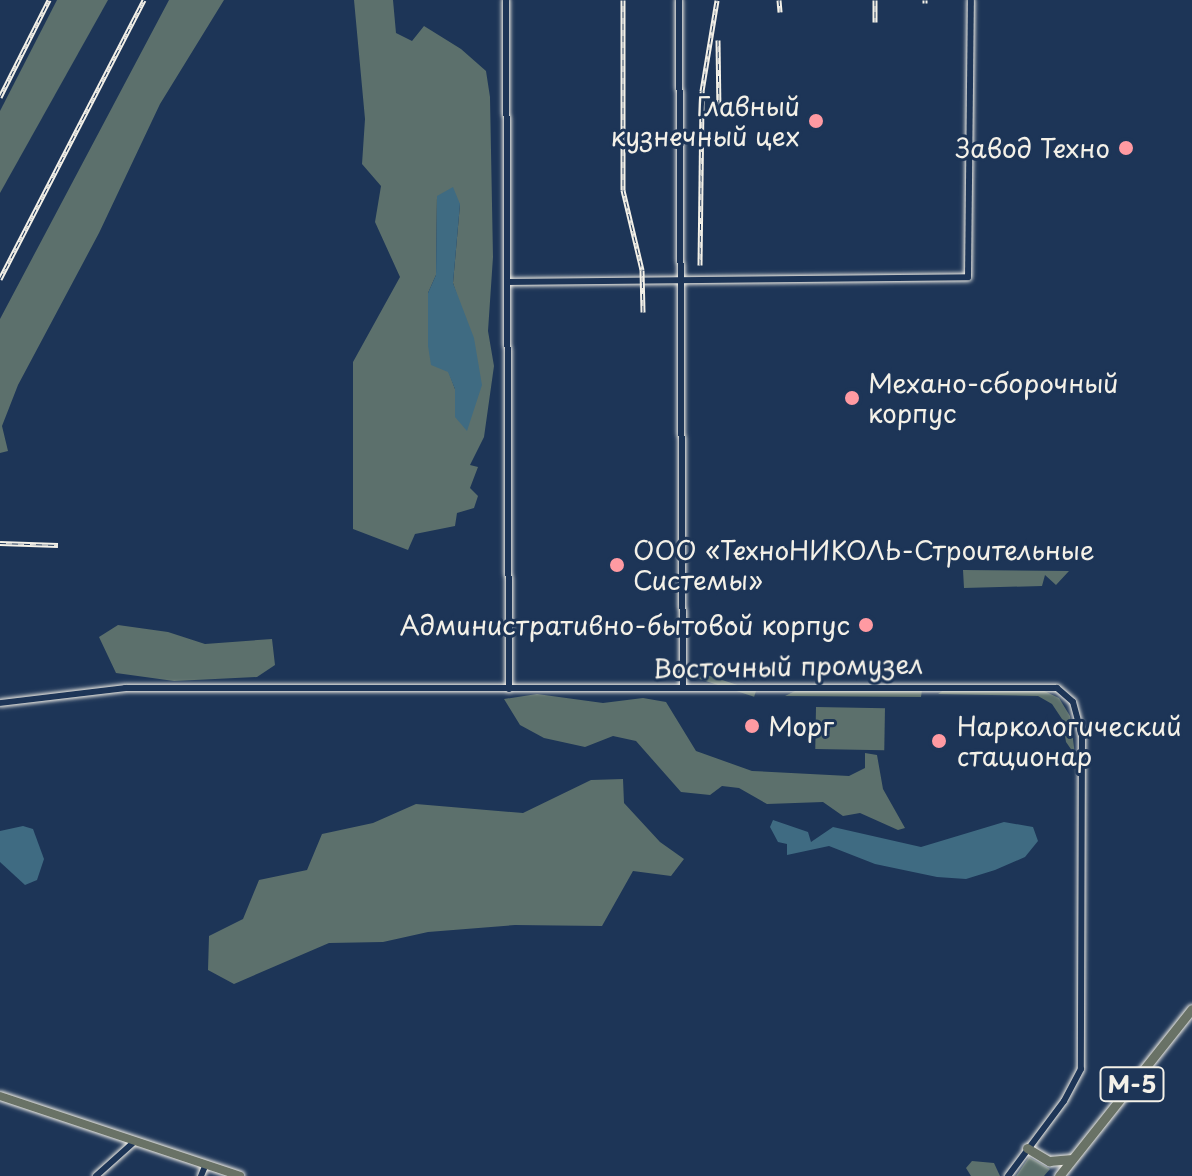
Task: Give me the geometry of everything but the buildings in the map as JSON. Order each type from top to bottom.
[{"type":"highway","name":"М-5","points":[[1059,1176],[1192,1009]]},
{"type":"highway","points":[[1027,1148],[1049,1161],[1072,1159]]},
{"type":"main road","points":[[0,1096],[240,1176]]},
{"type":"street","points":[[506,0],[509,689]]},
{"type":"street","points":[[679,0],[678,280],[683,687]]},
{"type":"street","points":[[509,282],[968,277],[971,0]]},
{"type":"street","name":"Восточный промузел","points":[[0,703],[125,688],[509,689],[1047,684],[1073,702],[1082,736],[1081,1069],[1008,1176]]},
{"type":"street","points":[[96,1176],[134,1142]]},
{"type":"street","points":[[201,1176],[205,1166]]},
{"type":"green space","points":[[57,0],[108,0],[0,193],[0,111]]},
{"type":"green space","points":[[169,0],[224,0],[160,104],[99,233],[18,385],[2,426],[8,451],[0,453],[0,319]]},
{"type":"green space","points":[[354,0],[393,0],[396,33],[412,41],[424,26],[461,49],[486,71],[490,97],[493,257],[488,331],[494,366],[484,437],[470,465],[478,467],[470,488],[478,496],[474,508],[457,513],[455,526],[415,534],[408,550],[353,529],[353,362],[400,277],[375,222],[381,186],[362,164],[365,119]],"holes":[[[437,197],[460,204],[453,283],[475,352],[455,417],[455,389],[431,324],[428,293],[436,275]]]},
{"type":"green space","points":[[963,570],[1069,571],[1056,585],[1045,575],[1042,586],[964,588]]},
{"type":"green space","points":[[118,625],[168,632],[205,644],[272,639],[275,665],[257,677],[174,681],[116,673],[99,637]]},
{"type":"green space","points":[[695,671],[756,691],[754,697],[693,677]]},
{"type":"green space","points":[[945,689],[1040,689],[1059,698],[1070,716],[1075,755],[1066,742],[1062,719],[1052,704],[1038,696],[938,694]]},
{"type":"green space","points":[[797,690],[922,690],[921,697],[785,696]]},
{"type":"green space","points":[[537,694],[603,703],[643,698],[666,702],[696,751],[752,771],[849,776],[865,768],[865,753],[877,755],[883,789],[905,828],[898,830],[860,813],[843,816],[823,802],[767,804],[739,788],[722,786],[710,795],[681,792],[636,741],[613,736],[585,747],[544,738],[520,725],[504,699]]},
{"type":"green space","points":[[816,707],[885,708],[884,750],[815,749]]},
{"type":"green space","points":[[623,779],[624,803],[660,842],[684,859],[671,876],[633,871],[602,926],[515,925],[428,932],[383,942],[329,943],[234,984],[208,970],[209,936],[243,919],[259,880],[307,870],[322,834],[373,823],[416,804],[523,813],[591,780]]},
{"type":"green space","points":[[1029,1157],[1050,1169],[1044,1176],[1016,1176]]},
{"type":"green space","points":[[972,1161],[994,1163],[1000,1176],[971,1176],[966,1168]]},
{"type":"water","points":[[453,187],[460,204],[453,283],[474,338],[482,385],[467,431],[455,417],[455,389],[448,372],[431,365],[428,346],[428,293],[436,275],[437,196]]},
{"type":"water","points":[[773,820],[808,832],[811,842],[833,827],[921,847],[1004,822],[1033,827],[1038,841],[1025,857],[995,870],[966,879],[937,877],[875,864],[829,846],[787,855],[787,844],[778,842],[770,827]]},
{"type":"water","points":[[23,826],[33,829],[44,859],[37,880],[25,885],[0,862],[0,831]]},
{"type":"railway","points":[[0,97],[49,0]]},
{"type":"railway","points":[[0,279],[144,0]]},
{"type":"railway","points":[[623,0],[623,190],[642,270],[643,312]]},
{"type":"railway","points":[[700,265],[702,91],[717,0]]},
{"type":"railway","points":[[779,0],[780,12]]},
{"type":"railway","points":[[875,0],[875,22]]},
{"type":"railway","points":[[718,40],[719,108]]},
{"type":"railway","points":[[0,543],[58,545]]},
{"type":"place","name":"Главный кузнечный цех","points":[[816,121]]},
{"type":"place","name":"Завод Техно","points":[[1126,148]]},
{"type":"place","name":"Механо-сборочный корпус","points":[[852,398]]},
{"type":"place","name":"ООО «ТехноНИКОЛЬ-Строительные Системы»","points":[[617,565]]},
{"type":"place","name":"Административно-бытовой корпус","points":[[866,625]]},
{"type":"place","name":"Морг","points":[[752,726]]},
{"type":"place","name":"Наркологический стационар","points":[[939,741]]}]
